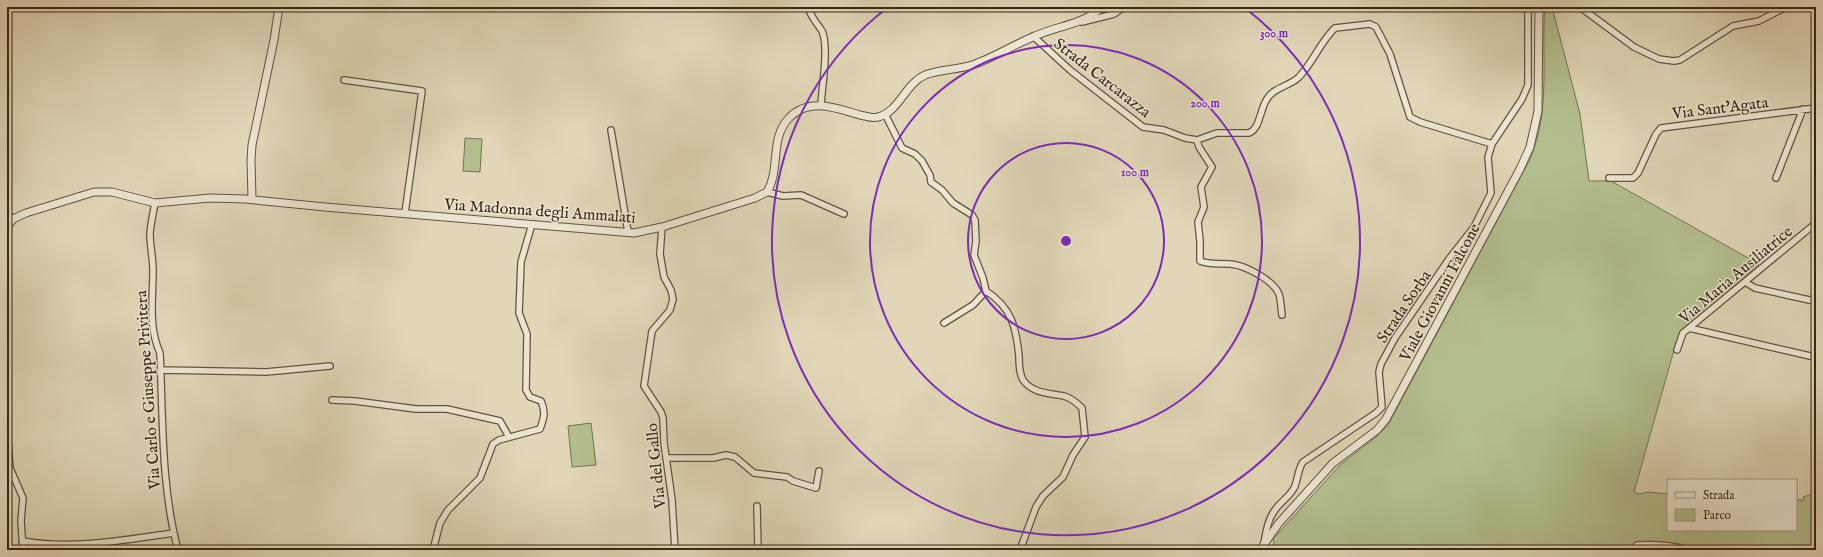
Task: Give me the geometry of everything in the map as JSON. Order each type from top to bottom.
[{"type":"street","points":[[252,199],[252,145],[274,40],[279,7]]},
{"type":"street","points":[[808,7],[822,31],[824,39],[825,49],[821,105]]},
{"type":"street","points":[[844,214],[801,195],[783,196],[767,192],[775,172],[776,145],[783,126],[796,112],[821,105],[873,118],[885,114],[916,80],[923,76],[933,72],[975,64],[1033,36],[1090,16],[1102,7]]},
{"type":"street","points":[[1073,23],[1114,14],[1124,7]]},
{"type":"street","name":"Strada Sorba","points":[[1264,542],[1269,520],[1274,510],[1291,493],[1296,485],[1298,469],[1302,462],[1376,413],[1382,407],[1379,372],[1381,364],[1395,338],[1474,227],[1490,193],[1488,157],[1492,144],[1522,99],[1528,85],[1528,7]]},
{"type":"street","name":"Viale Giovanni Falcone","points":[[1260,550],[1264,542],[1279,523],[1333,463],[1377,430],[1386,419],[1520,169],[1530,148],[1538,111],[1539,7]]},
{"type":"street","points":[[1580,7],[1634,47],[1659,59],[1674,61],[1680,60],[1733,26],[1759,21],[1786,7]]},
{"type":"street","points":[[1282,315],[1279,293],[1256,272],[1244,266],[1231,264],[1208,264],[1200,261],[1198,222],[1204,207],[1201,187],[1212,167],[1199,147],[1197,140],[1217,133],[1253,132],[1257,127],[1262,106],[1268,97],[1294,81],[1302,73],[1335,28],[1370,24],[1376,27],[1390,54],[1410,117],[1420,122],[1492,144]]},
{"type":"street","name":"Strada Carcarazza","points":[[1033,36],[1070,70],[1143,127],[1164,130],[1185,138],[1197,140]]},
{"type":"street","points":[[344,80],[422,91],[405,213]]},
{"type":"street","name":"Via Sant'Agata","points":[[1609,178],[1633,178],[1638,173],[1656,134],[1661,128],[1816,108]]},
{"type":"street","points":[[1776,178],[1803,109]]},
{"type":"street","points":[[885,114],[902,148],[915,154],[926,167],[931,182],[942,190],[953,202],[972,215],[975,220],[976,241],[974,255],[983,278],[986,291],[1004,306],[1013,322],[1018,341],[1020,372],[1023,379],[1029,386],[1041,392],[1054,396],[1064,396],[1073,400],[1082,408],[1085,437],[1073,455],[1064,477],[1043,496],[1036,507],[1020,550]]},
{"type":"street","points":[[611,130],[628,232]]},
{"type":"street","name":"Via Madonna degli Ammalati","points":[[13,219],[26,213],[99,192],[112,192],[155,203],[210,198],[252,199],[640,232],[755,198],[767,192]]},
{"type":"street","name":"Via Carlo e Giuseppe Privitera","points":[[155,203],[150,234],[153,270],[151,297],[152,323],[154,340],[160,353],[169,508],[178,550]]},
{"type":"street","points":[[7,213],[13,219],[7,227]]},
{"type":"street","name":"Via Maria Ausiliatrice","points":[[1677,350],[1683,333],[1816,223]]},
{"type":"street","points":[[433,550],[440,523],[448,510],[480,478],[493,444],[499,440],[540,429],[545,409],[541,401],[530,397],[526,390],[527,334],[519,313],[521,262],[532,224]]},
{"type":"street","name":"Via del Gallo","points":[[662,226],[660,254],[661,262],[664,277],[671,290],[673,299],[670,310],[652,331],[644,386],[661,412],[672,500],[675,550]]},
{"type":"street","points":[[1745,282],[1754,288],[1814,302],[1816,300]]},
{"type":"street","points":[[944,323],[974,305],[986,291]]},
{"type":"street","points":[[1689,328],[1810,356]]},
{"type":"street","points":[[161,370],[266,372],[330,366]]},
{"type":"street","points":[[332,400],[354,401],[416,409],[447,409],[500,421],[509,437]]},
{"type":"street","points":[[7,429],[8,468],[23,498],[21,521],[23,550]]},
{"type":"street","points":[[667,458],[713,458],[726,455],[735,457],[754,473],[787,477],[793,481],[816,488],[818,471]]},
{"type":"street","points":[[757,506],[758,550]]},
{"type":"street","points":[[22,540],[43,545],[89,544],[174,533]]},
{"type":"street","points":[[1632,550],[1637,545],[1655,544],[1670,545],[1689,550]]},
{"type":"green space","points":[[1545,7],[1552,7],[1580,114],[1589,181],[1611,181],[1759,264],[1682,332],[1676,343],[1634,492],[1639,494],[1648,492],[1667,494],[1667,531],[1797,531],[1797,501],[1801,499],[1801,501],[1804,500],[1803,497],[1816,493],[1816,550],[1703,550],[1656,541],[1648,541],[1636,543],[1627,550],[1266,550],[1268,547],[1273,546],[1273,539],[1340,465],[1376,437],[1388,425],[1530,159],[1537,141],[1543,103]]},
{"type":"green space","points":[[465,138],[482,139],[480,172],[463,171]]},
{"type":"green space","points":[[591,423],[596,465],[572,467],[568,426]]}]
